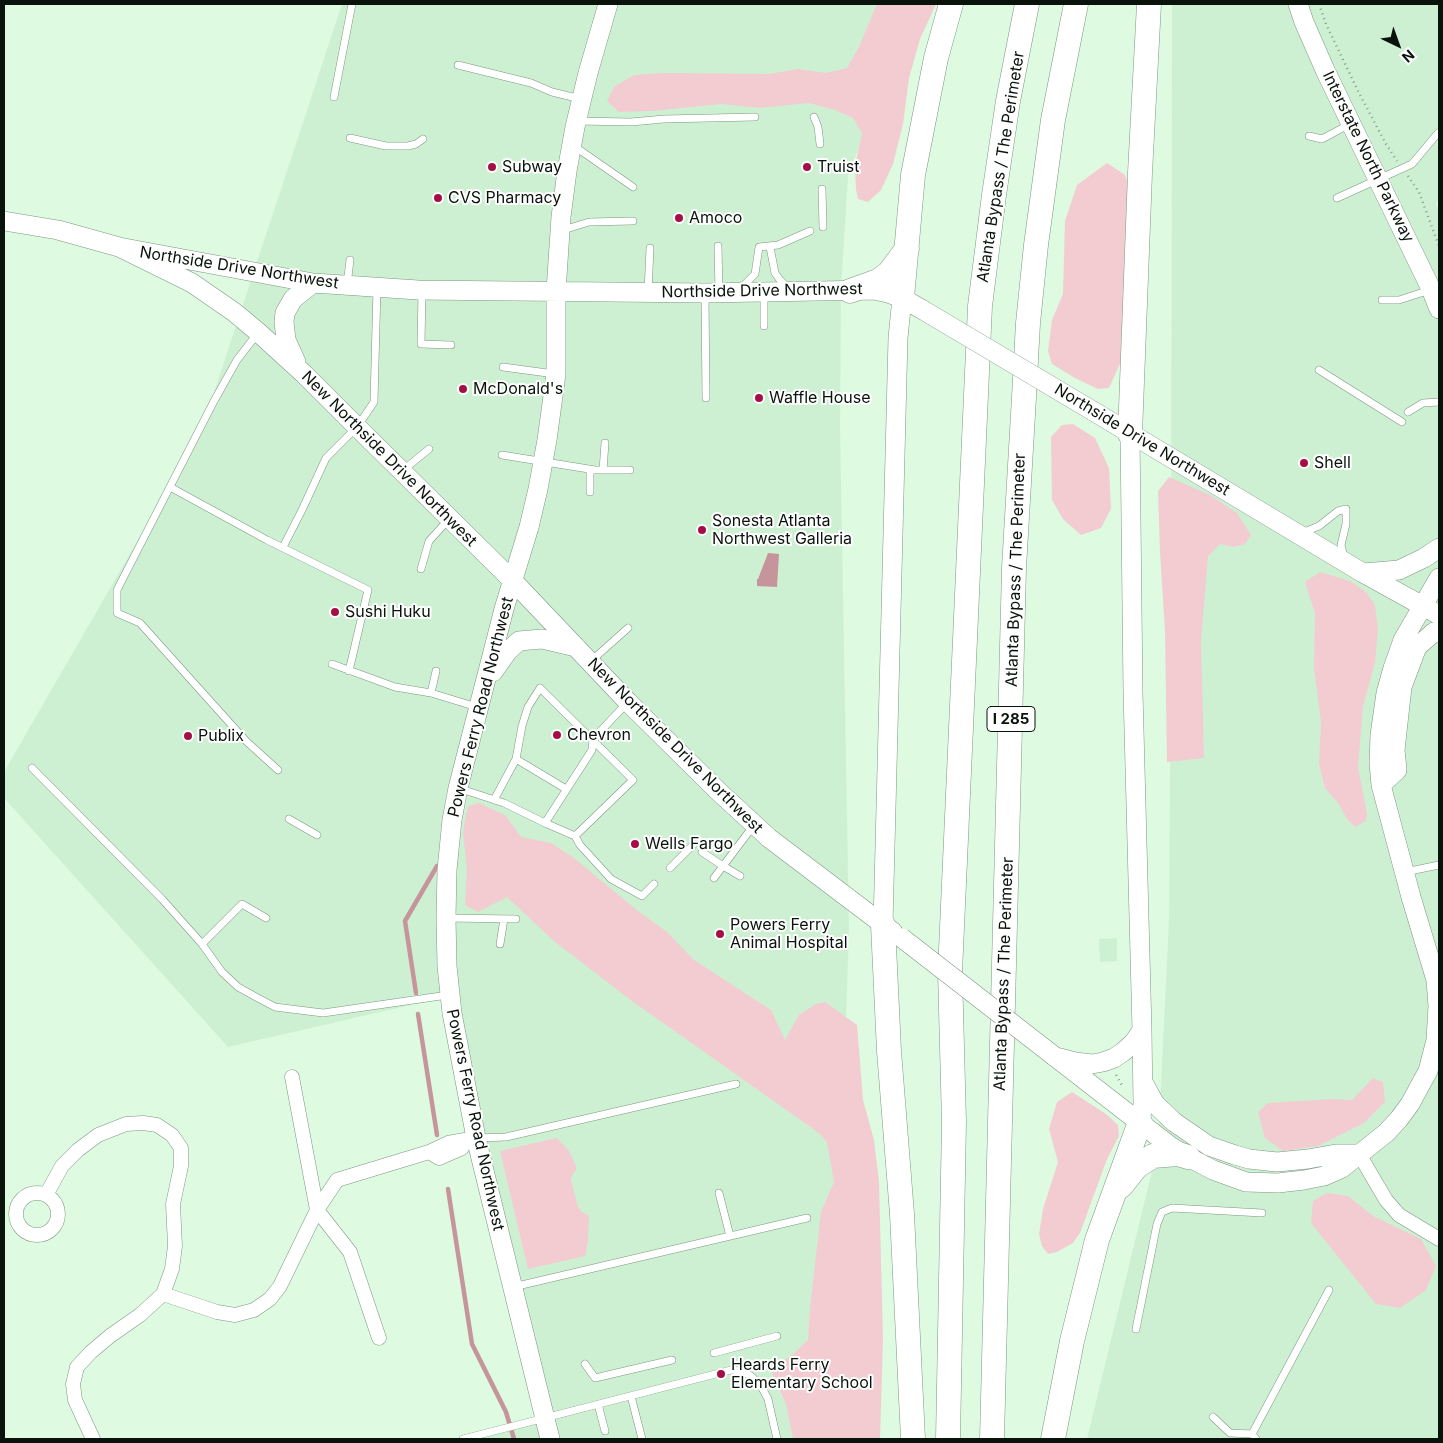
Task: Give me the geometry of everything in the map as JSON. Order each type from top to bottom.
[{"type":"highway","points":[[902,298],[913,175],[936,58],[951,4]]},
{"type":"highway","name":"Atlanta Bypass / The Perimeter","points":[[948,1439],[954,1122],[950,972],[980,306],[1008,101],[1027,4]]},
{"type":"highway","name":"Atlanta Bypass / The Perimeter","points":[[992,1439],[1014,568],[1025,369],[1036,245],[1052,130],[1076,4]]},
{"type":"highway","points":[[1130,434],[1140,173],[1149,4]]},
{"type":"highway","points":[[850,291],[878,281],[889,273],[907,250]]},
{"type":"highway","points":[[893,932],[890,1051],[902,1224],[913,1439]]},
{"type":"highway","points":[[1053,1439],[1072,1342],[1097,1240],[1140,1122]]},
{"type":"highway","points":[[1108,1206],[1127,1177],[1146,1159],[1165,1154],[1178,1154],[1188,1157]]},
{"type":"main road","name":"Powers Ferry Road Northwest","points":[[550,1439],[465,1086],[450,995],[446,918],[447,870],[452,820],[458,788],[478,707],[536,499],[543,462],[556,374],[556,291],[560,231],[572,144],[581,99],[608,4]]},
{"type":"main road","name":"Interstate North Parkway","points":[[1298,4],[1318,54],[1439,309]]},
{"type":"main road","name":"Northside Drive Northwest","points":[[4,221],[58,230],[119,247],[313,283],[347,286],[422,290],[720,293],[874,290],[888,293],[902,298],[923,310],[1363,573],[1439,615]]},
{"type":"main road","name":"New Northside Drive Northwest","points":[[119,247],[198,287],[234,312],[258,332],[357,426],[513,582],[628,702],[754,825],[818,876],[1188,1157],[1246,1182],[1263,1184],[1304,1180],[1324,1176],[1342,1168],[1386,1133],[1410,1104],[1428,1071],[1438,1039],[1436,980],[1382,785],[1379,764],[1386,693],[1403,640],[1422,606]]},
{"type":"main road","points":[[304,374],[288,345],[284,322],[285,313],[293,299],[313,283]]},
{"type":"main road","points":[[893,932],[898,338],[902,298]]},
{"type":"main road","points":[[1130,434],[1133,692],[1142,1030],[1143,1104],[1140,1122]]},
{"type":"main road","points":[[1363,573],[1399,570],[1424,558],[1439,548]]},
{"type":"main road","points":[[1422,606],[1439,578]]},
{"type":"main road","points":[[1382,785],[1397,770],[1395,750],[1402,688],[1416,647],[1434,632],[1439,633]]},
{"type":"main road","points":[[485,683],[507,652],[519,641],[542,639],[576,647]]},
{"type":"main road","points":[[1054,1056],[1075,1062],[1092,1064],[1103,1062],[1124,1052],[1142,1030]]},
{"type":"main road","points":[[1142,1081],[1155,1104],[1174,1122],[1209,1146],[1235,1155],[1249,1159],[1277,1162],[1336,1154],[1359,1154]]},
{"type":"street","points":[[292,1077],[317,1210],[350,1252],[379,1338]]},
{"type":"street","points":[[46,1195],[62,1166],[78,1150],[98,1135],[126,1124],[157,1124],[172,1135],[181,1148],[182,1166],[173,1204],[175,1246],[172,1268],[163,1294],[140,1315],[90,1352],[77,1367],[73,1384],[75,1400],[93,1439]]},
{"type":"street","points":[[163,1294],[217,1312],[235,1314],[254,1310],[270,1298],[280,1286],[317,1210],[337,1180],[429,1152],[439,1158],[461,1148],[476,1138]]},
{"type":"street","points":[[1359,1154],[1386,1200],[1399,1215],[1439,1239]]},
{"type":"lane","points":[[334,97],[340,74],[352,4]]},
{"type":"lane","points":[[458,65],[531,83],[552,92],[581,99]]},
{"type":"lane","points":[[576,121],[632,122],[664,119],[756,117]]},
{"type":"lane","points":[[814,117],[818,127],[820,144]]},
{"type":"lane","points":[[1308,136],[1322,139],[1351,124]]},
{"type":"lane","points":[[1337,198],[1412,164],[1438,133]]},
{"type":"lane","points":[[350,138],[386,146],[408,146],[416,144],[423,139]]},
{"type":"lane","points":[[572,144],[633,187]]},
{"type":"lane","points":[[822,189],[823,228]]},
{"type":"lane","points":[[560,231],[590,222],[633,221]]},
{"type":"lane","points":[[720,293],[748,283],[756,274],[759,247],[770,247],[810,231]]},
{"type":"lane","points":[[706,398],[720,293],[718,246]]},
{"type":"lane","points":[[770,247],[775,273],[794,293]]},
{"type":"lane","points":[[648,292],[650,248]]},
{"type":"lane","points":[[347,286],[350,260]]},
{"type":"lane","points":[[283,547],[326,458],[357,426],[374,402],[377,288]]},
{"type":"lane","points":[[1382,300],[1399,300],[1431,289]]},
{"type":"lane","points":[[422,290],[421,344],[450,345]]},
{"type":"lane","points":[[764,293],[764,326]]},
{"type":"lane","points":[[258,332],[238,360],[214,401],[117,590],[117,613],[140,623],[246,741],[278,770]]},
{"type":"lane","points":[[503,367],[556,374]]},
{"type":"lane","points":[[1319,370],[1402,422]]},
{"type":"lane","points":[[1408,412],[1423,403],[1439,402]]},
{"type":"lane","points":[[603,470],[605,443]]},
{"type":"lane","points":[[402,472],[429,449]]},
{"type":"lane","points":[[502,455],[590,470],[630,470]]},
{"type":"lane","points":[[590,470],[590,492]]},
{"type":"lane","points":[[170,487],[267,540],[368,590],[349,671]]},
{"type":"lane","points":[[1298,534],[1319,526],[1338,511],[1346,509],[1346,524],[1341,545],[1346,562]]},
{"type":"lane","points":[[421,569],[430,541],[449,519]]},
{"type":"lane","points":[[590,662],[628,628]]},
{"type":"lane","points":[[332,664],[395,687],[430,693],[478,707]]},
{"type":"lane","points":[[430,693],[436,671]]},
{"type":"lane","points":[[494,800],[516,759],[522,726],[528,708],[540,688],[633,780],[575,836]]},
{"type":"lane","points":[[545,823],[592,750],[593,739],[628,702]]},
{"type":"lane","points":[[516,759],[566,789]]},
{"type":"lane","points":[[32,768],[162,899],[202,944],[222,972],[238,987],[275,1007],[323,1013],[450,995]]},
{"type":"lane","points":[[458,788],[494,800],[575,836],[580,845],[611,879],[642,896],[654,884]]},
{"type":"lane","points":[[289,819],[317,835]]},
{"type":"lane","points":[[714,878],[754,825]]},
{"type":"lane","points":[[670,868],[694,844]]},
{"type":"lane","points":[[702,852],[740,876]]},
{"type":"lane","points":[[1405,872],[1439,864]]},
{"type":"lane","points":[[202,944],[242,904],[266,918]]},
{"type":"lane","points":[[446,918],[516,919]]},
{"type":"lane","points":[[500,944],[504,919]]},
{"type":"lane","points":[[476,1138],[506,1137],[736,1084]]},
{"type":"lane","points":[[719,1193],[730,1236]]},
{"type":"lane","points":[[1136,1329],[1158,1218],[1162,1212],[1168,1208],[1181,1208],[1262,1213]]},
{"type":"lane","points":[[512,1287],[807,1218]]},
{"type":"lane","points":[[1213,1417],[1230,1436],[1254,1436],[1329,1290]]},
{"type":"lane","points":[[714,1353],[777,1336]]},
{"type":"lane","points":[[585,1364],[595,1378],[672,1360]]},
{"type":"lane","points":[[463,1439],[725,1372],[740,1371],[751,1376],[761,1386],[768,1398],[777,1439]]},
{"type":"lane","points":[[631,1396],[642,1439]]},
{"type":"lane","points":[[598,1404],[605,1431]]},
{"type":"path","points":[[1319,4],[1326,24],[1359,93],[1386,144],[1419,192],[1439,246]]},
{"type":"path","points":[[1115,1074],[1124,1088]]},
{"type":"shaded area","points":[[342,4],[917,4],[848,175],[841,289],[840,429],[849,930],[837,1283],[838,1439],[460,1439],[543,1419],[450,996],[228,1047],[4,798],[4,772],[202,429]]},
{"type":"shaded area","points":[[877,4],[936,4],[920,39],[909,78],[903,124],[893,164],[881,190],[868,202],[858,199],[856,189],[855,166],[862,133],[853,118],[835,110],[809,103],[760,108],[721,104],[652,111],[619,112],[607,101],[614,87],[634,75],[663,73],[769,74],[798,69],[826,73],[847,68],[859,47]]},
{"type":"shaded area","points":[[1172,4],[1439,4],[1439,198],[1436,204],[1439,211],[1439,1439],[1087,1439],[1158,1146],[1169,920]]},
{"type":"shaded area","points":[[1107,163],[1125,175],[1130,190],[1123,357],[1109,388],[1098,389],[1052,364],[1048,351],[1052,320],[1063,294],[1065,221],[1077,185]]},
{"type":"shaded area","points":[[1073,424],[1095,438],[1109,468],[1111,509],[1101,528],[1081,535],[1063,519],[1052,500],[1051,437],[1062,425]]},
{"type":"shaded area","points":[[1169,477],[1210,495],[1237,513],[1251,535],[1245,544],[1234,547],[1220,544],[1208,556],[1201,640],[1204,758],[1167,762],[1165,631],[1158,491]]},
{"type":"shaded area","points":[[768,553],[779,554],[777,587],[757,586],[757,579]]},
{"type":"shaded area","points":[[1320,572],[1350,581],[1366,592],[1375,605],[1378,629],[1375,663],[1363,706],[1358,767],[1367,814],[1366,821],[1355,827],[1325,788],[1319,764],[1321,722],[1314,668],[1315,613],[1305,582]]},
{"type":"shaded area","points":[[479,803],[505,815],[521,837],[551,843],[574,858],[638,911],[667,932],[694,960],[771,1010],[785,1040],[799,1015],[816,1004],[825,1002],[857,1025],[863,1100],[874,1140],[879,1182],[883,1339],[880,1439],[793,1439],[786,1404],[770,1369],[791,1356],[808,1340],[821,1212],[834,1182],[827,1142],[819,1133],[632,1001],[555,942],[507,897],[478,912],[465,905],[467,870],[463,832],[468,806]]},
{"type":"shaded area","points":[[1117,938],[1117,961],[1100,962],[1099,939]]},
{"type":"shaded area","points":[[1373,1078],[1383,1082],[1385,1102],[1364,1123],[1318,1146],[1283,1151],[1265,1138],[1258,1112],[1268,1103],[1333,1099],[1352,1100]]},
{"type":"shaded area","points":[[1072,1092],[1106,1114],[1118,1125],[1119,1136],[1107,1159],[1080,1233],[1073,1243],[1057,1252],[1048,1254],[1042,1246],[1039,1234],[1043,1209],[1058,1162],[1049,1129],[1057,1102]]},
{"type":"shaded area","points":[[557,1138],[569,1151],[577,1168],[571,1180],[578,1207],[589,1216],[585,1256],[528,1269],[500,1151]]},
{"type":"shaded area","points":[[1327,1193],[1348,1196],[1373,1216],[1421,1239],[1436,1266],[1426,1290],[1400,1308],[1376,1304],[1311,1223],[1313,1201]]},
{"type":"waterway","points":[[416,993],[405,921],[437,866]]},
{"type":"waterway","points":[[418,1014],[437,1135]]},
{"type":"waterway","points":[[448,1189],[472,1344],[506,1412],[514,1439]]},
{"type":"place","name":"Subway","points":[[492,167]]},
{"type":"place","name":"Truist","points":[[807,167]]},
{"type":"place","name":"CVS Pharmacy","points":[[438,198]]},
{"type":"place","name":"Amoco","points":[[679,218]]},
{"type":"place","name":"McDonald's","points":[[463,389]]},
{"type":"place","name":"Waffle House","points":[[759,398]]},
{"type":"place","name":"Shell","points":[[1304,463]]},
{"type":"place","name":"Sonesta Atlanta Northwest Galleria","points":[[702,530]]},
{"type":"place","name":"Sushi Huku","points":[[335,612]]},
{"type":"place","name":"Chevron","points":[[557,735]]},
{"type":"place","name":"Publix","points":[[188,736]]},
{"type":"place","name":"Wells Fargo","points":[[635,844]]},
{"type":"place","name":"Powers Ferry Animal Hospital","points":[[720,934]]},
{"type":"place","name":"Heards Ferry Elementary School","points":[[721,1374]]}]
